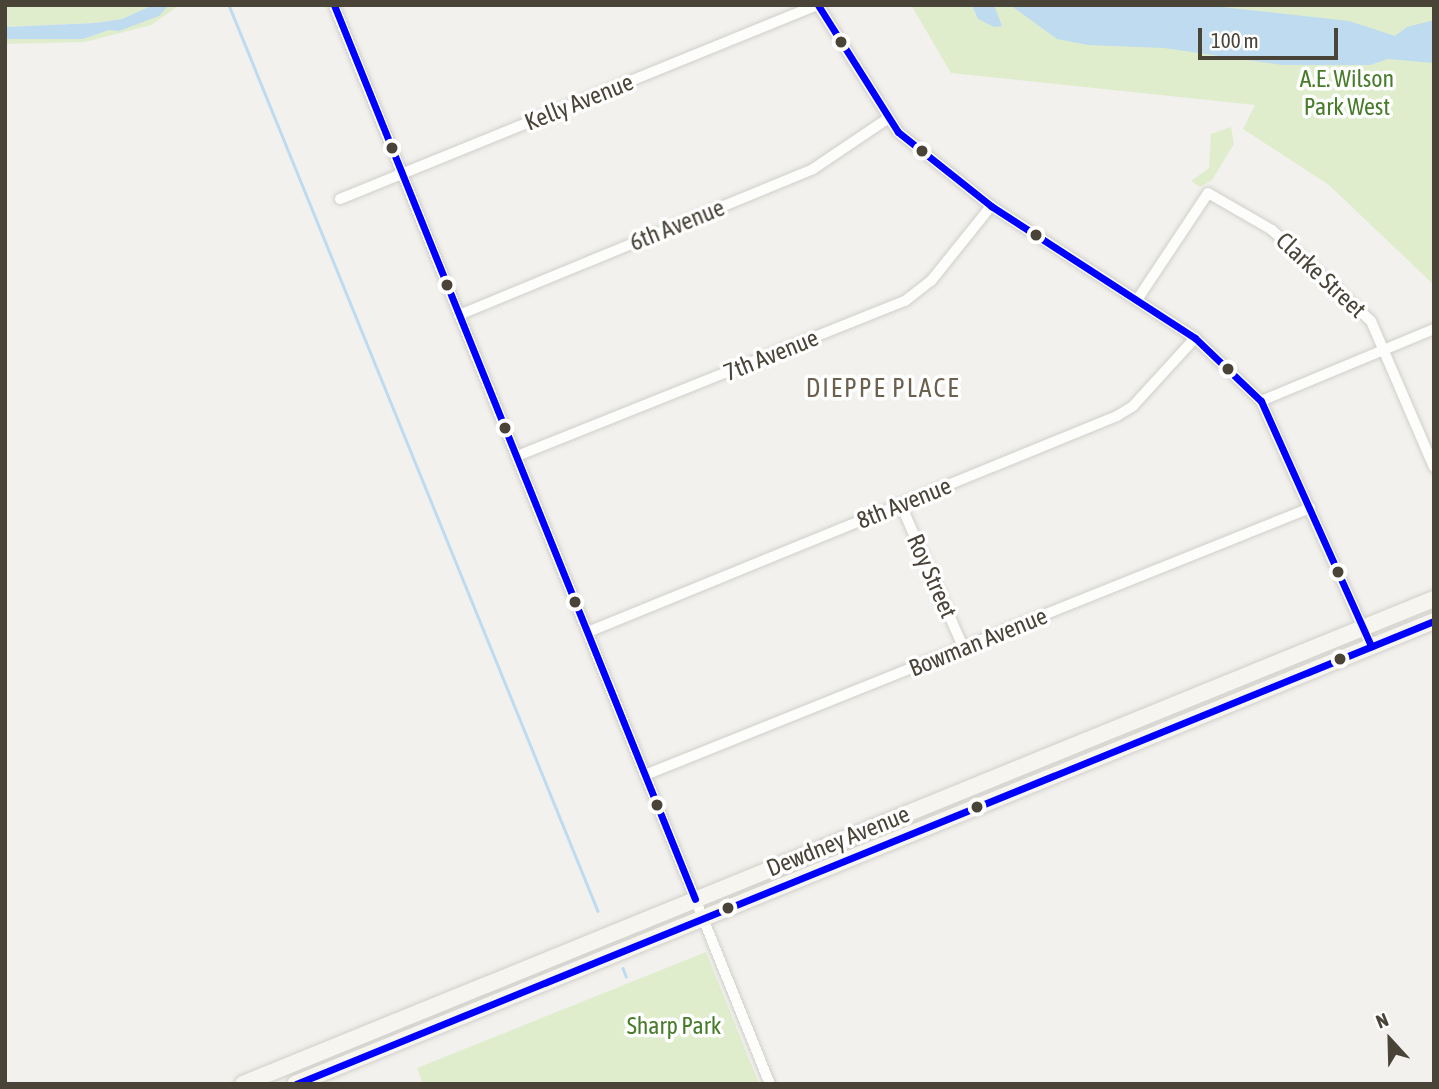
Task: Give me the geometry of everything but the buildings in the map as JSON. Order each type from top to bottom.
[{"type":"main road","name":"Dewdney Avenue","points":[[243,1084],[1434,599]]},
{"type":"main road","name":"Dewdney Avenue","points":[[295,1084],[702,916],[1434,621]]},
{"type":"street","points":[[334,5],[770,1084]]},
{"type":"street","points":[[818,5],[887,119],[991,206],[1195,338],[1261,401],[1371,646]]},
{"type":"street","name":"Kelly Avenue","points":[[340,199],[818,5]]},
{"type":"street","name":"6th Avenue","points":[[459,315],[813,169],[887,119]]},
{"type":"street","name":"Clarke Street","points":[[1137,300],[1208,192],[1272,230],[1310,260],[1371,321],[1387,349],[1434,467]]},
{"type":"street","name":"7th Avenue","points":[[517,456],[905,301],[931,281],[991,206]]},
{"type":"street","points":[[1261,401],[1434,329]]},
{"type":"street","name":"8th Avenue","points":[[588,632],[1117,416],[1133,406],[1195,338]]},
{"type":"street","name":"Roy Street","points":[[901,505],[963,648]]},
{"type":"street","name":"Bowman Avenue","points":[[645,775],[1310,508]]},
{"type":"green space","points":[[5,5],[153,5],[122,19],[95,23],[5,27]]},
{"type":"green space","points":[[169,5],[180,5],[151,25],[85,42],[5,44],[5,39],[83,39],[109,30],[119,31]]},
{"type":"green space","name":"A.E. Wilson Park West","points":[[911,5],[1434,5],[1434,285],[1329,185],[1243,129],[1255,105],[951,73]]},
{"type":"green space","points":[[1231,127],[1234,144],[1212,180],[1200,187],[1191,181],[1209,168],[1211,134]]},
{"type":"green space","name":"Sharp Park","points":[[706,952],[759,1084],[423,1084],[417,1068]]},
{"type":"water","points":[[153,5],[169,5],[159,16],[119,31],[109,30],[83,39],[5,39],[5,27],[95,23],[122,19]]},
{"type":"water","points":[[972,5],[994,5],[1002,26],[994,27],[978,19]]},
{"type":"water","points":[[1010,5],[1204,5],[1349,21],[1395,36],[1407,27],[1434,20],[1434,63],[1388,59],[1370,65],[1283,65],[1164,48],[1088,45],[1057,39]]},
{"type":"waterway","points":[[229,5],[598,911]]},
{"type":"waterway","points":[[623,968],[626,976]]},
{"type":"transit line","points":[[334,5],[695,899]]},
{"type":"transit line","points":[[818,5],[898,132],[991,206],[1195,338],[1261,401],[1371,646]]},
{"type":"transit line","points":[[296,1084],[1434,621]]},
{"type":"district","name":"DIEPPE PLACE","points":[[883,389]]}]
